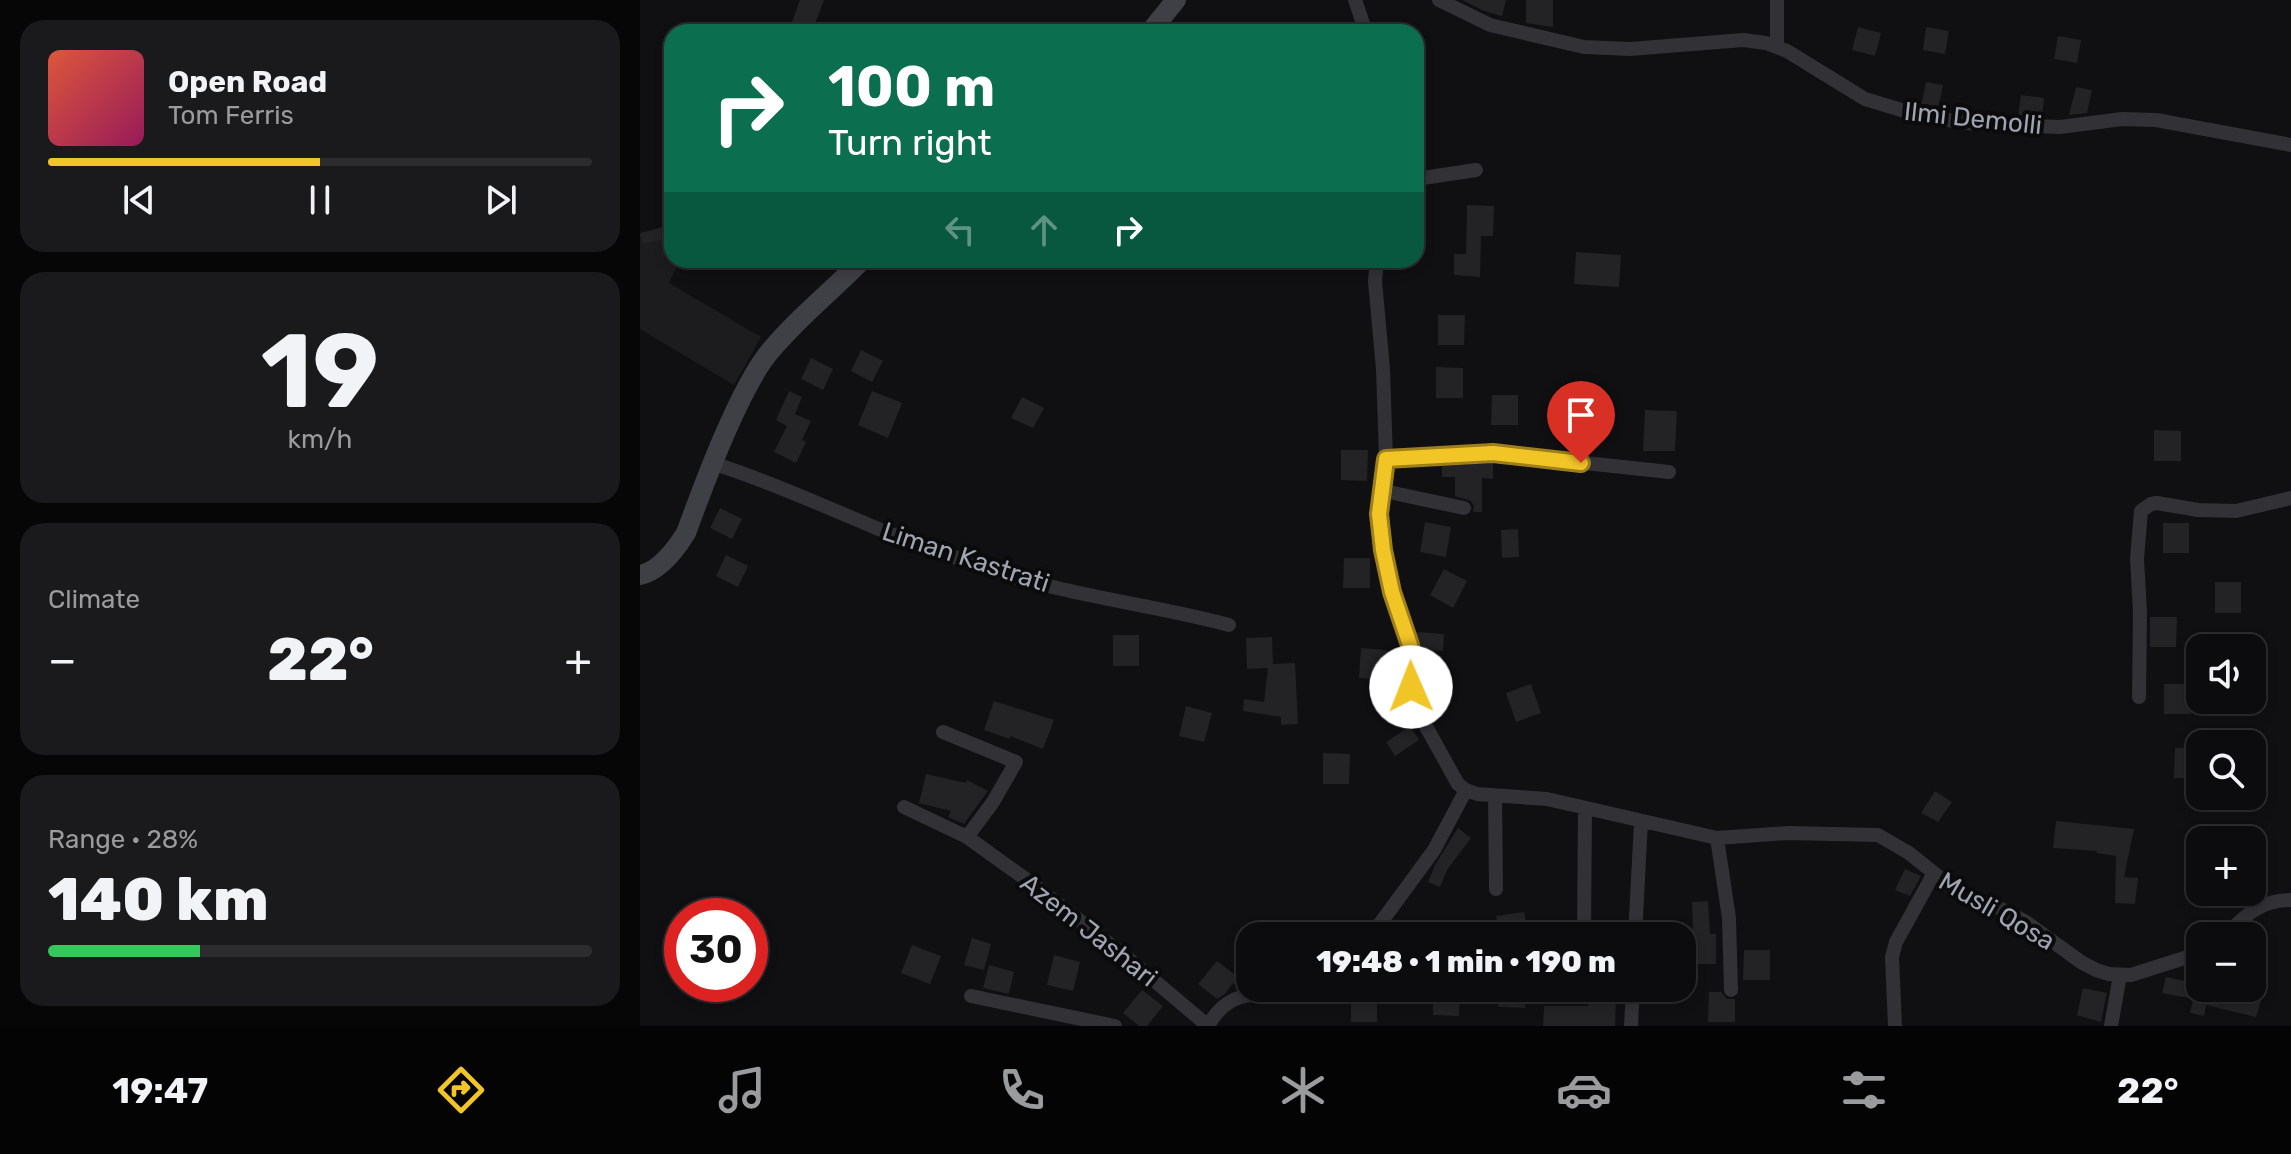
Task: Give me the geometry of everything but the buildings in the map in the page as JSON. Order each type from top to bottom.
[{"type":"street","points":[[1156,24],[1176,0]]},
{"type":"street","points":[[1355,0],[1363,24]]},
{"type":"street","name":"Ilmi Demolli","points":[[1439,0],[1490,25],[1584,47],[1630,49],[1743,40],[1777,46],[1865,99],[1921,116],[1976,124],[2060,127],[2122,119],[2156,120],[2291,145]]},
{"type":"street","points":[[1777,0],[1777,46]]},
{"type":"street","points":[[1424,178],[1476,170]]},
{"type":"street","points":[[640,575],[649,573],[664,561],[686,533],[712,463],[752,377],[766,355],[853,268]]},
{"type":"street","points":[[1376,268],[1386,459],[1379,514],[1383,550],[1392,592],[1410,645],[1414,705],[1453,776],[1466,790],[1434,850],[1381,922]]},
{"type":"street","points":[[1386,459],[1493,453],[1669,472]]},
{"type":"street","name":"Liman Kastrati","points":[[712,463],[772,484],[905,539],[1014,577],[1229,625]]},
{"type":"street","points":[[1384,491],[1464,508]]},
{"type":"street","points":[[2139,697],[2137,559],[2141,511],[2157,503],[2198,510],[2236,511],[2291,498]]},
{"type":"street","points":[[943,732],[1016,762],[993,802],[967,837]]},
{"type":"street","name":"Musli Qosa","points":[[1466,790],[1495,796],[1547,799],[1717,838],[1788,833],[1878,835],[1909,853],[1960,894],[2026,922],[2096,970],[2120,975]]},
{"type":"street","points":[[1495,796],[1496,889]]},
{"type":"street","name":"Azem Jashari","points":[[904,807],[967,837],[1034,885],[1208,1026],[1221,1008],[1236,999]]},
{"type":"street","points":[[1584,922],[1585,808]]},
{"type":"street","points":[[1636,922],[1641,822]]},
{"type":"street","points":[[1717,838],[1729,918],[1731,990]]},
{"type":"street","points":[[1895,1026],[1892,957],[1896,942],[1933,875]]},
{"type":"street","points":[[2240,922],[2253,910],[2269,902],[2291,900]]},
{"type":"street","points":[[2243,922],[2244,918]]},
{"type":"street","points":[[2111,1026],[2120,975],[2131,975],[2186,957]]},
{"type":"street","points":[[971,996],[1115,1026]]},
{"type":"street","points":[[1631,1026],[1632,1002]]},
{"type":"shaded area","points":[[664,226],[664,268],[676,268],[669,283],[761,337],[734,385],[640,329],[640,234]]},
{"type":"route","points":[[1411,687],[1410,645],[1392,592],[1379,514],[1386,459],[1493,453],[1581,463]]}]
